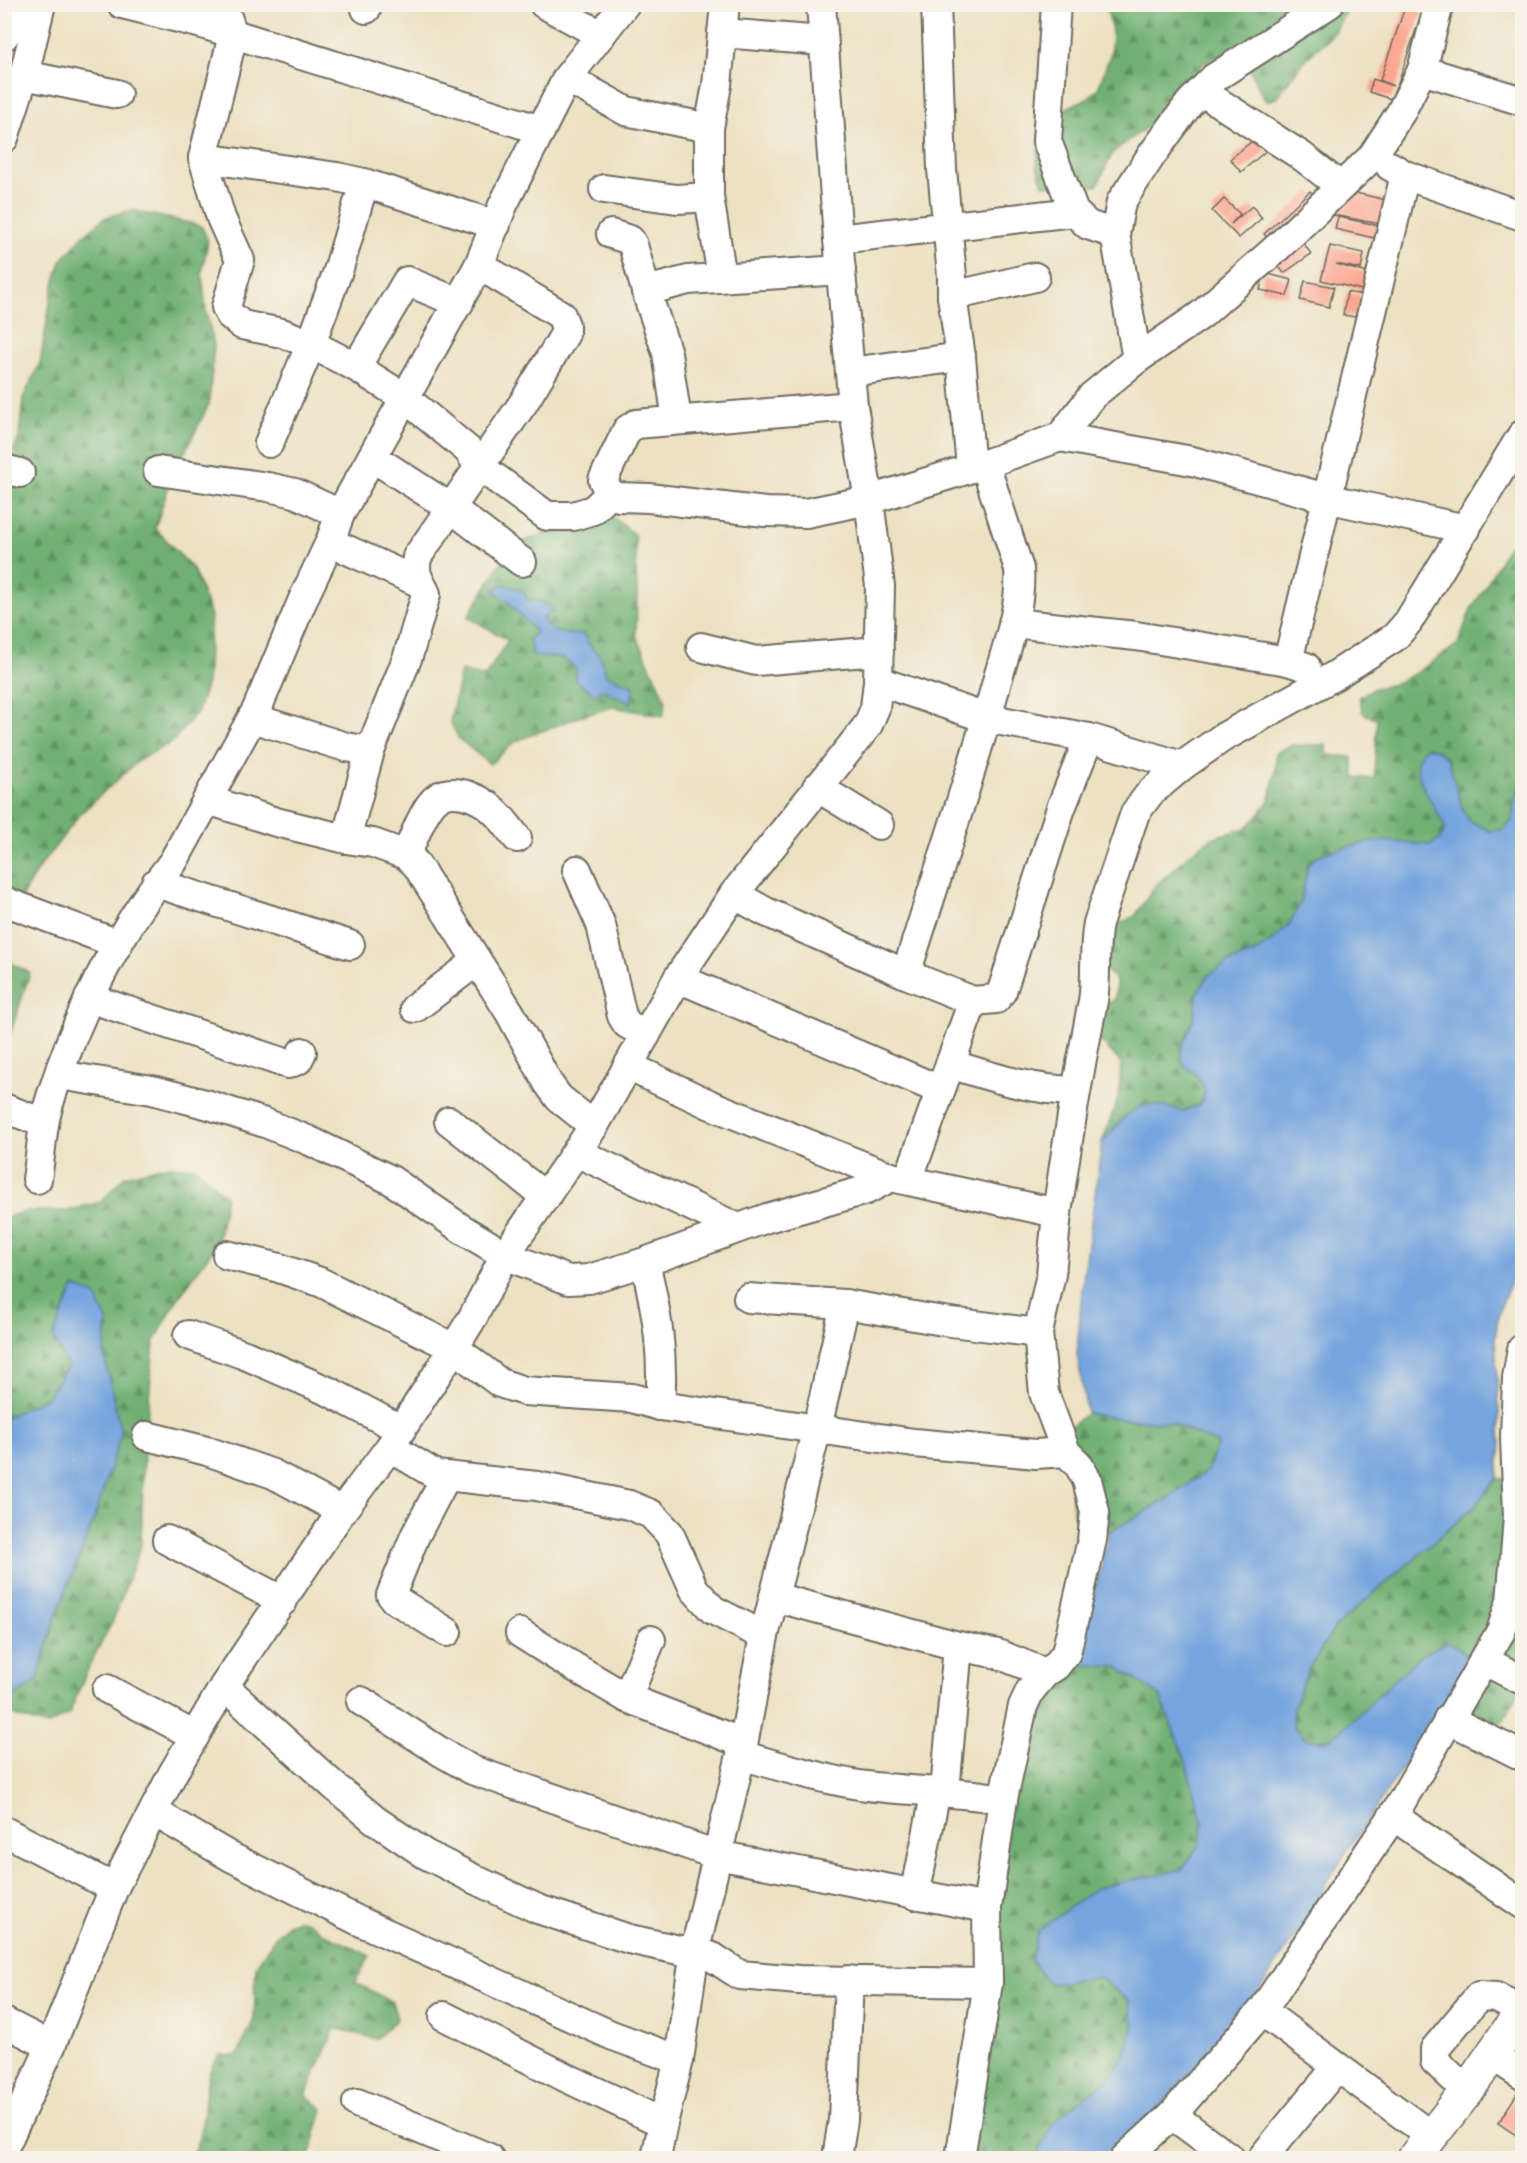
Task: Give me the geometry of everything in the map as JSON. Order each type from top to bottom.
[{"type":"main road","points":[[1428,2151],[1511,2060],[1522,2011]]},
{"type":"main road","points":[[1428,2151],[1467,2091],[1511,2060]]},
{"type":"street","points":[[4,36],[28,4]]},
{"type":"street","points":[[4,138],[24,75],[41,4]]},
{"type":"street","points":[[122,4],[202,24],[540,130]]},
{"type":"street","points":[[223,4],[233,35],[203,158],[221,218],[240,260],[226,307],[230,315],[242,325],[282,333],[311,344],[356,367],[405,398],[468,450],[478,466],[547,516],[573,516],[593,510],[610,494]]},
{"type":"street","points":[[543,4],[602,35]]},
{"type":"street","points":[[38,1179],[44,1123],[72,1036],[89,998],[118,944],[156,883],[173,862],[252,718],[330,542],[340,514],[479,265],[503,205],[567,78],[625,4]]},
{"type":"street","points":[[722,277],[709,198],[709,128],[717,85],[725,4]]},
{"type":"street","points":[[8,2134],[51,2046],[114,1888],[173,1773],[224,1686],[342,1511],[395,1438],[454,1348],[505,1255],[594,1126],[678,978],[734,894],[868,725],[875,708],[878,681],[880,586],[869,500],[853,406],[821,4]]},
{"type":"street","points":[[906,974],[987,718],[1013,623],[1020,582],[1019,569],[978,466],[952,296],[942,169],[936,4]]},
{"type":"street","points":[[1056,4],[1047,141],[1074,212],[1088,225],[1115,234]]},
{"type":"street","points":[[1137,359],[1115,234],[1121,202],[1189,104],[1214,78],[1329,4]]},
{"type":"street","points":[[1060,438],[1092,396],[1137,359],[1200,315],[1280,245],[1372,157],[1401,112],[1422,70],[1439,4]]},
{"type":"street","points":[[722,33],[823,41]]},
{"type":"street","points":[[1422,70],[1522,101]]},
{"type":"street","points":[[24,75],[117,94]]},
{"type":"street","points":[[567,78],[626,111],[709,128]]},
{"type":"street","points":[[1201,91],[1303,157],[1340,186]]},
{"type":"street","points":[[1372,157],[1405,175],[1522,216]]},
{"type":"street","points":[[203,158],[364,183],[496,225]]},
{"type":"street","points":[[1288,661],[1405,175]]},
{"type":"street","points":[[269,443],[311,344],[339,268],[364,183]]},
{"type":"street","points":[[604,189],[677,199],[709,198]]},
{"type":"street","points":[[838,238],[947,228],[1074,212]]},
{"type":"street","points":[[611,234],[630,240],[633,245],[667,353],[677,420]]},
{"type":"street","points":[[418,582],[417,557],[530,392],[565,334],[565,325],[561,315],[479,265]]},
{"type":"street","points":[[646,291],[688,280],[841,270]]},
{"type":"street","points":[[952,296],[1035,277]]},
{"type":"street","points":[[356,367],[406,281],[459,303]]},
{"type":"street","points":[[850,372],[961,357]]},
{"type":"street","points":[[853,406],[636,424],[627,430],[603,480],[610,494],[619,497],[649,498],[765,512],[806,513],[869,500],[1060,438],[1192,460],[1326,498],[1466,529]]},
{"type":"street","points":[[960,2158],[988,1983],[987,1908],[1003,1799],[1023,1706],[1030,1691],[1066,1653],[1092,1540],[1095,1512],[1087,1480],[1078,1464],[1066,1452],[1044,1393],[1038,1334],[1051,1274],[1057,1213],[1075,1091],[1093,1001],[1095,936],[1114,872],[1135,813],[1150,793],[1182,766],[1222,738],[1334,676],[1395,637],[1408,622],[1522,435]]},
{"type":"street","points":[[372,457],[451,508],[522,562]]},
{"type":"street","points":[[158,471],[295,493],[340,514]]},
{"type":"street","points":[[330,542],[418,582],[426,594],[408,656],[370,751],[346,839]]},
{"type":"street","points":[[1013,623],[1113,633],[1288,661],[1334,676]]},
{"type":"street","points":[[701,647],[756,661],[879,651]]},
{"type":"street","points":[[878,681],[987,718],[1089,738],[1182,766]]},
{"type":"street","points":[[252,718],[346,747],[370,751]]},
{"type":"street","points":[[734,894],[766,912],[973,1001],[996,999],[1002,991],[1061,808],[1089,738]]},
{"type":"street","points":[[817,787],[879,825]]},
{"type":"street","points":[[406,855],[431,803],[450,792],[462,793],[477,799],[496,812],[517,838]]},
{"type":"street","points":[[208,800],[276,822],[346,839],[373,843],[406,855],[416,864],[477,961],[510,1014],[548,1083],[559,1098],[594,1126]]},
{"type":"street","points":[[577,870],[601,925],[622,1016],[627,1024],[646,1035]]},
{"type":"street","points":[[156,883],[350,945]]},
{"type":"street","points":[[4,901],[118,944]]},
{"type":"street","points":[[415,1008],[477,961]]},
{"type":"street","points":[[678,978],[945,1077],[1010,1083],[1046,1090],[1075,1091]]},
{"type":"street","points":[[89,998],[288,1064],[298,1060],[302,1052]]},
{"type":"street","points":[[59,1075],[152,1090],[265,1123],[310,1141],[391,1180],[462,1229],[505,1255],[568,1280],[589,1279],[645,1262],[767,1218],[900,1179],[945,1077],[973,1001]]},
{"type":"street","points":[[628,1066],[711,1105],[900,1179],[1057,1213]]},
{"type":"street","points":[[4,1108],[44,1123]]},
{"type":"street","points":[[449,1121],[546,1197]]},
{"type":"street","points":[[576,1152],[738,1228]]},
{"type":"street","points":[[227,1255],[276,1267],[320,1282],[454,1348],[500,1383],[524,1391],[632,1398],[660,1406],[914,1443],[1036,1454],[1066,1452]]},
{"type":"street","points":[[645,1262],[658,1325],[662,1376],[660,1406]]},
{"type":"street","points":[[748,1298],[845,1304],[1038,1334]]},
{"type":"street","points":[[656,2158],[679,2060],[696,1950],[742,1749],[764,1636],[818,1428],[845,1304]]},
{"type":"street","points":[[188,1335],[245,1355],[330,1392],[395,1438],[436,1476],[537,1486],[630,1505],[651,1514],[669,1533],[694,1589],[713,1610],[764,1636]]},
{"type":"street","points":[[1125,2158],[1172,2115],[1262,2011],[1393,1816],[1501,1631],[1511,1601],[1519,1544],[1515,1438],[1522,1349]]},
{"type":"street","points":[[147,1436],[207,1451],[273,1474],[342,1511]]},
{"type":"street","points":[[446,1477],[415,1536],[391,1595],[447,1632]]},
{"type":"street","points":[[167,1540],[283,1601]]},
{"type":"street","points":[[774,1597],[958,1646],[998,1654],[1045,1673]]},
{"type":"street","points":[[520,1633],[564,1662],[627,1698],[800,1772],[853,1784],[1003,1799]]},
{"type":"street","points":[[627,1698],[651,1640]]},
{"type":"street","points":[[915,1895],[940,1791],[958,1646]]},
{"type":"street","points":[[1483,1660],[1522,1680]]},
{"type":"street","points":[[224,1686],[375,1820],[425,1854],[476,1881],[538,1909],[629,1939],[679,1950],[696,1950],[714,1958],[740,1975],[799,1980],[988,1983]]},
{"type":"street","points":[[107,1689],[195,1736]]},
{"type":"street","points":[[361,1701],[472,1770],[717,1855],[987,1908]]},
{"type":"street","points":[[1448,1719],[1522,1756]]},
{"type":"street","points":[[154,1812],[231,1857],[357,1920],[611,2035],[679,2060]]},
{"type":"street","points":[[1393,1816],[1522,1904]]},
{"type":"street","points":[[4,1831],[114,1888]]},
{"type":"street","points":[[837,2158],[843,2120],[849,1980]]},
{"type":"street","points":[[1467,2091],[1435,2061],[1436,2049],[1479,1996],[1496,1997],[1522,2011]]},
{"type":"street","points":[[1262,2011],[1337,2067],[1428,2151]]},
{"type":"street","points":[[444,2016],[663,2123]]},
{"type":"street","points":[[4,2022],[51,2046]]},
{"type":"street","points":[[1262,2158],[1337,2067]]},
{"type":"street","points":[[357,2103],[489,2158]]},
{"type":"street","points":[[1172,2115],[1230,2158]]},
{"type":"green space","points":[[1106,5],[1349,5],[1334,33],[1304,61],[1276,98],[1266,101],[1247,67],[1222,55],[1204,63],[1169,111],[1113,152],[1097,186],[1043,185],[1037,166],[1044,119],[1086,99],[1098,89],[1111,53],[1112,31]]},
{"type":"green space","points":[[132,210],[202,227],[208,241],[202,272],[206,311],[214,345],[209,404],[170,482],[155,528],[193,569],[211,615],[207,682],[198,711],[172,742],[139,760],[80,814],[36,872],[10,918],[5,935],[4,478],[19,437],[23,398],[40,363],[52,291],[61,261],[84,235],[104,218]]},
{"type":"green space","points":[[614,518],[635,535],[636,635],[666,701],[663,716],[613,707],[581,716],[516,741],[490,764],[459,739],[450,721],[461,671],[485,677],[508,640],[468,617],[500,564],[523,542],[578,520]]},
{"type":"green space","points":[[1508,546],[1522,548],[1522,787],[1515,798],[1513,820],[1502,830],[1490,832],[1469,821],[1462,807],[1423,784],[1446,827],[1441,839],[1430,845],[1383,841],[1366,843],[1308,864],[1301,902],[1290,923],[1273,940],[1254,953],[1228,963],[1198,990],[1194,1016],[1181,1048],[1181,1059],[1185,1066],[1196,1074],[1206,1091],[1199,1105],[1183,1111],[1156,1105],[1126,1116],[1102,1142],[1119,1096],[1121,1063],[1103,1043],[1082,1033],[1105,1006],[1115,999],[1116,980],[1088,952],[1113,927],[1135,916],[1156,885],[1197,848],[1212,838],[1246,828],[1258,816],[1270,799],[1276,753],[1291,745],[1326,745],[1327,755],[1352,757],[1355,777],[1374,779],[1377,720],[1363,713],[1359,697],[1372,689],[1394,684],[1416,673],[1458,644],[1471,609]]},
{"type":"green space","points":[[5,960],[30,973],[5,1050]]},
{"type":"green space","points":[[165,1166],[196,1167],[226,1197],[218,1242],[177,1300],[154,1343],[144,1452],[141,1545],[113,1621],[91,1662],[69,1714],[47,1726],[5,1713],[5,1703],[37,1681],[56,1616],[95,1516],[121,1433],[104,1355],[107,1321],[95,1295],[74,1287],[53,1337],[68,1366],[46,1398],[5,1418],[5,1217],[28,1211],[67,1211],[101,1202],[125,1176]]},
{"type":"green space","points":[[1087,1413],[1172,1423],[1218,1443],[1207,1471],[1166,1500],[1109,1532],[1082,1536],[1073,1512],[1068,1429]]},
{"type":"green space","points":[[1497,1478],[1522,1483],[1522,1688],[1502,1723],[1470,1735],[1361,1713],[1343,1730],[1331,1737],[1307,1740],[1293,1726],[1294,1706],[1309,1668],[1336,1626],[1474,1507]]},
{"type":"green space","points":[[1078,1664],[1118,1667],[1160,1696],[1184,1756],[1203,1824],[1200,1843],[1183,1869],[1096,1888],[1049,1984],[1099,1977],[1128,2000],[1134,2025],[1125,2055],[1109,2079],[1058,2118],[1040,2148],[1040,2158],[956,2158],[982,1964],[989,1826],[1047,1676]]},
{"type":"green space","points":[[298,1920],[308,1921],[323,1933],[370,1956],[355,1982],[392,2002],[397,2019],[376,2039],[335,2028],[306,2095],[323,2109],[309,2158],[192,2158],[201,2128],[207,2085],[214,2062],[219,2055],[237,2056],[254,2019],[256,1966],[275,1937],[288,1924]]},
{"type":"water","points":[[503,584],[523,591],[527,600],[543,603],[554,611],[542,618],[550,629],[564,634],[583,634],[592,649],[600,655],[606,675],[634,686],[631,703],[601,689],[596,695],[575,680],[577,670],[561,658],[533,656],[529,639],[536,632],[507,601],[494,591]]},
{"type":"water","points":[[1426,747],[1437,750],[1448,759],[1462,807],[1469,821],[1490,831],[1502,830],[1513,820],[1515,798],[1522,787],[1522,1254],[1499,1311],[1495,1339],[1501,1445],[1497,1478],[1474,1507],[1336,1626],[1309,1668],[1294,1706],[1293,1726],[1307,1740],[1325,1741],[1342,1730],[1421,1655],[1447,1642],[1461,1649],[1468,1659],[1437,1720],[1356,1837],[1308,1917],[1250,2004],[1169,2097],[1133,2132],[1098,2158],[1040,2158],[1040,2148],[1058,2118],[1109,2079],[1125,2055],[1134,2025],[1128,2000],[1099,1977],[1049,1984],[1031,1961],[1038,1931],[1096,1888],[1183,1869],[1200,1843],[1203,1824],[1184,1756],[1160,1696],[1118,1667],[1078,1664],[1109,1532],[1166,1500],[1207,1471],[1218,1444],[1172,1423],[1087,1413],[1077,1353],[1082,1289],[1102,1142],[1126,1116],[1141,1106],[1156,1105],[1183,1111],[1199,1105],[1206,1091],[1196,1074],[1185,1066],[1181,1059],[1181,1048],[1194,1016],[1198,991],[1209,975],[1228,963],[1254,953],[1273,940],[1290,923],[1301,902],[1308,864],[1317,856],[1366,843],[1383,841],[1430,845],[1441,839],[1445,827],[1418,771],[1418,759]]},
{"type":"water","points":[[74,1287],[95,1295],[107,1321],[104,1355],[121,1433],[95,1516],[56,1616],[37,1681],[5,1703],[5,1418],[46,1398],[68,1367],[53,1337]]},
{"type":"building","points":[[1406,4],[1424,6],[1391,99],[1369,92],[1373,79],[1393,86],[1380,80]]},
{"type":"building","points":[[1257,137],[1267,150],[1241,172],[1230,159]]},
{"type":"building","points":[[1310,191],[1319,200],[1272,244],[1264,234]]},
{"type":"building","points":[[1352,192],[1386,200],[1381,224],[1333,215]]},
{"type":"building","points":[[1224,199],[1240,214],[1231,224],[1252,206],[1262,218],[1239,238],[1212,211]]},
{"type":"building","points":[[1338,217],[1381,226],[1378,239],[1335,229]]},
{"type":"building","points":[[1302,241],[1311,254],[1284,273],[1274,261]]},
{"type":"building","points":[[1330,246],[1364,253],[1361,269],[1336,264],[1371,274],[1366,291],[1321,280]]},
{"type":"building","points":[[1264,273],[1292,280],[1287,296],[1260,290]]},
{"type":"building","points":[[1305,281],[1334,287],[1329,307],[1300,300]]},
{"type":"building","points":[[1347,292],[1361,295],[1356,317],[1343,315]]},
{"type":"building","points":[[1522,2086],[1522,2139],[1498,2123]]}]
